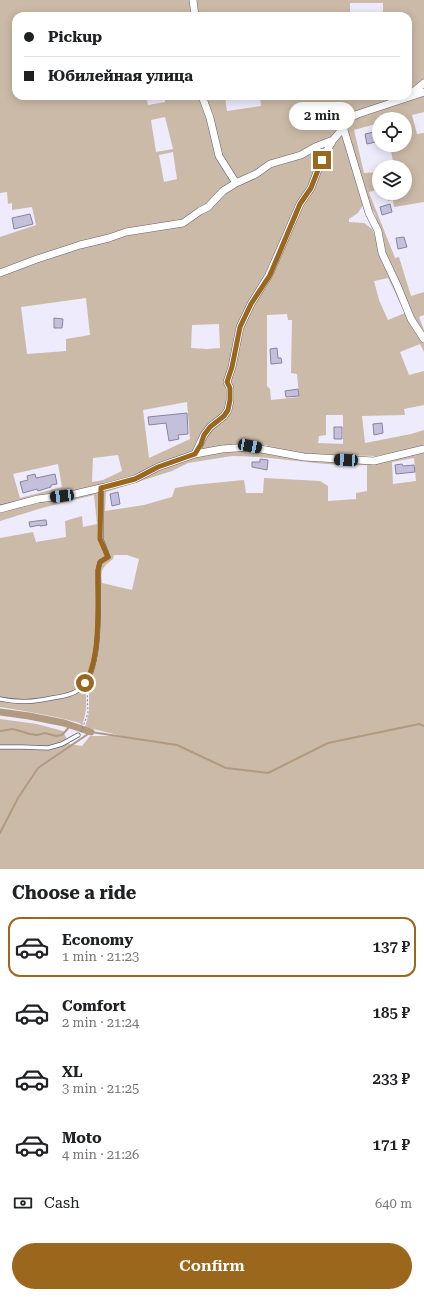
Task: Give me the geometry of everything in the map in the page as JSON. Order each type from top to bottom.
[{"type":"street","points":[[194,0],[195,12]]},
{"type":"street","points":[[412,93],[424,83]]},
{"type":"street","points":[[412,95],[424,92]]},
{"type":"street","points":[[203,100],[210,118],[219,156],[236,183]]},
{"type":"street","points":[[397,100],[345,120],[346,137],[369,213],[378,231],[382,253],[398,285],[411,319],[424,338]]},
{"type":"street","points":[[195,454],[204,435],[210,427],[224,416],[228,410],[230,388],[227,382],[232,367],[240,327],[251,304],[270,275],[300,204],[311,188],[322,160],[333,140],[345,126]]},
{"type":"street","points":[[0,273],[80,244],[109,238],[126,232],[183,223],[200,210],[208,207],[223,191],[256,174],[270,164],[301,155],[315,147],[333,140]]},
{"type":"street","points":[[0,510],[38,499],[74,494],[135,479],[158,467],[195,454],[222,449],[250,446],[304,458],[374,461],[424,449]]},
{"type":"lane","points":[[0,699],[20,703],[66,696],[81,688],[90,676],[95,661],[97,637],[98,570],[100,562],[108,557],[100,539],[101,488]]},
{"type":"lane","points":[[0,747],[48,748],[62,744],[78,735]]},
{"type":"path","points":[[78,735],[82,731],[88,713],[88,694],[85,683]]},
{"type":"shaded area","points":[[0,0],[424,0],[424,112],[412,115],[412,112],[372,112],[372,125],[354,130],[364,173],[372,172],[372,191],[369,192],[395,258],[399,257],[411,296],[424,292],[424,315],[419,317],[424,334],[418,326],[386,256],[375,214],[367,202],[354,171],[363,205],[358,213],[349,219],[349,222],[364,223],[372,229],[424,344],[424,352],[420,344],[400,352],[409,375],[424,371],[424,405],[404,409],[405,415],[362,416],[365,443],[424,430],[424,446],[376,456],[295,454],[273,449],[266,445],[250,444],[219,447],[128,479],[0,508],[0,237],[36,225],[32,207],[12,210],[12,203],[8,204],[7,192],[0,193]],"holes":[[[165,117],[173,149],[156,152],[151,120]],[[173,152],[177,179],[164,182],[159,155]],[[388,278],[405,313],[388,320],[379,300],[374,281]],[[86,298],[90,335],[66,339],[66,351],[27,354],[21,307]],[[287,314],[288,320],[292,320],[291,373],[297,374],[299,397],[271,400],[270,389],[267,386],[267,315]],[[219,324],[220,348],[191,348],[192,325]],[[187,402],[190,439],[149,458],[143,410]],[[326,415],[343,415],[343,444],[318,443],[319,436],[326,435]],[[118,455],[122,471],[103,480],[92,482],[93,458]],[[58,464],[62,487],[20,498],[13,474]]]},
{"type":"shaded area","points":[[412,115],[417,134],[424,133],[424,202],[394,207],[393,200],[412,200],[412,160],[393,160],[391,152],[412,152]]},
{"type":"shaded area","points":[[250,449],[374,462],[424,450],[424,869],[0,869],[0,719],[37,724],[63,731],[69,744],[82,746],[90,736],[122,736],[85,727],[89,712],[89,694],[87,684],[96,660],[99,630],[100,564],[110,556],[103,541],[102,534],[103,490],[177,462],[222,451]],"holes":[[[232,456],[249,456],[333,464],[367,465],[367,491],[356,493],[356,499],[328,501],[328,486],[320,481],[264,478],[263,493],[246,493],[244,480],[193,485],[175,488],[172,497],[144,505],[105,511],[106,492],[172,471],[188,463]],[[414,458],[416,481],[393,484],[392,462]],[[114,555],[127,555],[139,559],[132,590],[102,583],[102,571],[113,559]]]},
{"type":"shaded area","points":[[100,491],[99,539],[106,555],[98,564],[96,569],[94,660],[87,680],[76,690],[63,695],[20,701],[0,699],[0,538],[33,532],[36,542],[66,537],[65,521],[82,516],[83,527],[97,524],[94,495],[42,508],[0,521],[0,512],[39,500]]},
{"type":"shaded area","points":[[85,687],[86,707],[82,726],[80,723],[60,718],[0,707],[0,701],[22,703],[44,702],[66,697]]},
{"type":"building","points":[[372,132],[372,143],[367,144],[365,134]]},
{"type":"building","points":[[390,204],[392,212],[382,215],[380,207]]},
{"type":"building","points":[[30,214],[33,224],[14,229],[12,218]]},
{"type":"building","points":[[404,237],[407,247],[398,249],[396,238]]},
{"type":"building","points":[[54,318],[63,319],[62,328],[54,328]]},
{"type":"building","points":[[277,348],[278,358],[281,358],[282,363],[271,364],[270,349]]},
{"type":"building","points":[[298,389],[299,396],[286,397],[285,391]]},
{"type":"building","points":[[187,413],[188,434],[178,435],[179,439],[169,441],[166,423],[149,425],[148,417]]},
{"type":"building","points":[[382,423],[383,433],[374,435],[373,424]]},
{"type":"building","points":[[334,427],[342,427],[342,439],[334,439]]},
{"type":"building","points":[[260,459],[268,460],[267,470],[252,467],[252,462],[260,462]]},
{"type":"building","points":[[402,464],[403,466],[414,465],[415,472],[396,474],[395,465]]},
{"type":"building","points":[[35,474],[36,478],[55,474],[57,484],[38,491],[37,489],[23,493],[20,482],[28,480],[27,476]]},
{"type":"building","points":[[118,492],[120,504],[112,506],[110,494]]},
{"type":"building","points":[[46,520],[47,525],[30,527],[29,522]]},
{"type":"waterway","points":[[0,712],[64,723],[91,732]]},
{"type":"waterway","points":[[0,833],[18,798],[38,768],[91,732],[177,745],[226,768],[268,773],[328,743],[419,724],[424,726]]},
{"type":"waterway","points":[[0,731],[13,729],[30,734],[37,735],[45,733],[56,736],[62,735],[71,725]]},
{"type":"route","points":[[85,683],[90,676],[95,661],[97,637],[98,570],[100,562],[108,557],[100,539],[101,488],[135,479],[158,467],[195,454],[204,435],[210,427],[224,416],[228,410],[230,400],[230,388],[227,382],[232,367],[240,327],[251,304],[270,275],[300,204],[311,188],[322,160]]}]
